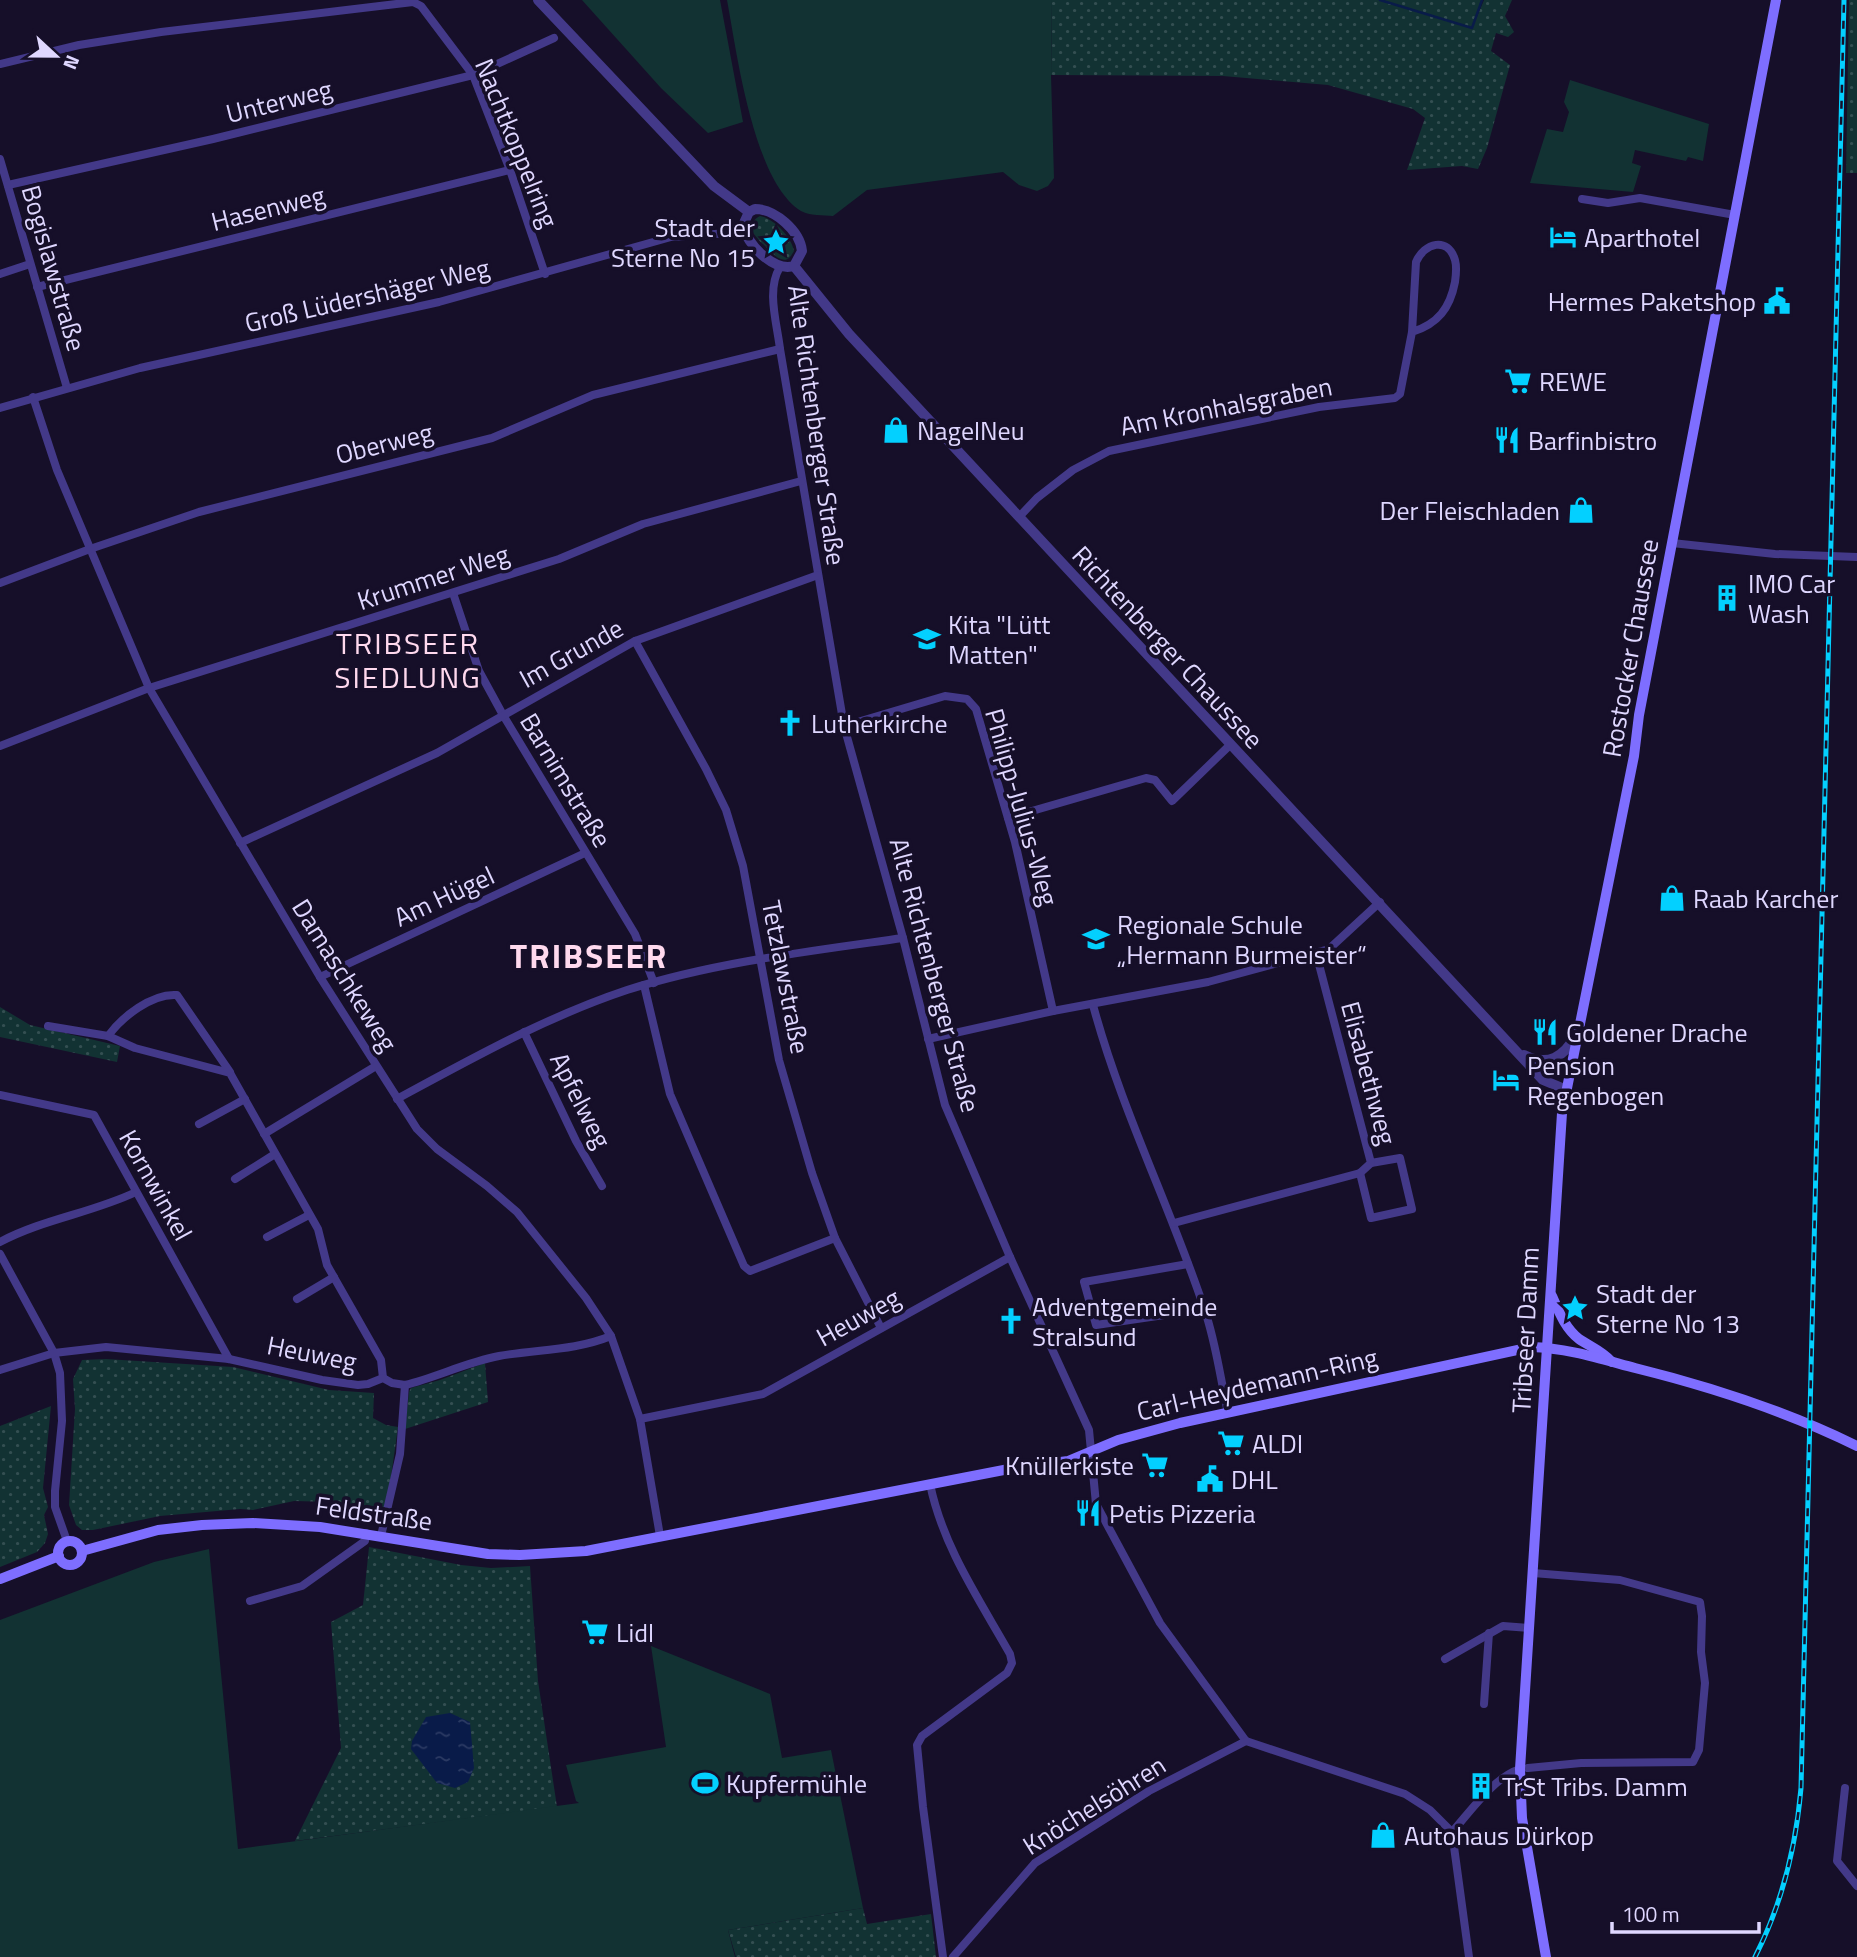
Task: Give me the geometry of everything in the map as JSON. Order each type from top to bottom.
[{"type":"main road","name":"Rostocker Chaussee","points":[[1567,1090],[1634,756],[1639,715],[1776,0]]},
{"type":"main road","name":"Tribseer Damm","points":[[1546,1957],[1522,1818],[1519,1770],[1559,1146],[1567,1090]]},
{"type":"main road","points":[[1550,1292],[1560,1316],[1571,1331],[1603,1352],[1612,1362]]},
{"type":"main road","name":"Carl-Heydemann-Ring","points":[[660,1536],[1014,1468],[1068,1461],[1118,1440],[1228,1412],[1518,1349],[1548,1348],[1612,1362],[1756,1403],[1857,1446]]},
{"type":"main road","name":"Feldstraße","points":[[0,1579],[59,1556],[63,1563],[75,1564],[81,1559],[82,1551],[158,1530],[202,1525],[285,1524],[381,1536],[488,1554],[520,1555],[586,1551],[660,1536]]},
{"type":"main road","points":[[59,1556],[59,1548],[67,1541],[79,1544],[82,1551]]},
{"type":"street","points":[[538,0],[714,186],[749,212]]},
{"type":"street","name":"Nachtkoppelring","points":[[0,64],[79,45],[161,32],[413,2],[421,6],[473,75],[510,170],[545,274]]},
{"type":"street","name":"Unterweg","points":[[8,186],[473,75],[554,38]]},
{"type":"street","name":"Bogislawstraße","points":[[0,159],[67,388]]},
{"type":"street","name":"Hasenweg","points":[[37,286],[510,170]]},
{"type":"street","points":[[1582,199],[1608,203],[1640,198],[1735,215]]},
{"type":"street","points":[[764,209],[772,212],[796,235],[802,251],[794,266],[780,267],[749,239],[743,225],[749,212],[764,209]]},
{"type":"street","name":"Groß Lüdershäger Weg","points":[[0,408],[140,368],[439,302],[671,237],[744,232]]},
{"type":"street","name":"Am Kronhalsgraben","points":[[1018,517],[1037,498],[1073,470],[1109,451],[1319,407],[1395,398],[1400,394],[1412,332],[1416,262],[1420,252],[1428,246],[1444,246],[1451,251],[1456,272],[1446,311],[1435,322],[1412,332]]},
{"type":"street","points":[[0,274],[30,264]]},
{"type":"street","name":"Richtenberger Chaussee","points":[[794,266],[849,334],[1543,1080],[1567,1090]]},
{"type":"street","name":"Alte Richtenberger Straße","points":[[780,267],[774,276],[772,288],[780,349],[844,726],[903,938],[945,1104],[1010,1257],[1089,1430],[1096,1504],[1160,1623],[1245,1741]]},
{"type":"street","name":"Oberweg","points":[[0,583],[199,512],[492,438],[593,395],[780,349]]},
{"type":"street","name":"Damaschkeweg","points":[[33,397],[57,470],[149,688],[320,976],[417,1129],[437,1149],[517,1212],[586,1298],[611,1336],[640,1419],[660,1536]]},
{"type":"street","name":"Krummer Weg","points":[[0,746],[149,688],[559,559],[643,524],[801,481]]},
{"type":"street","points":[[1672,543],[1775,554],[1857,558]]},
{"type":"street","name":"Im Grunde","points":[[240,843],[437,753],[635,641],[818,575]]},
{"type":"street","name":"Barnimstraße","points":[[453,593],[479,671],[502,715],[635,934],[654,983]]},
{"type":"street","name":"Tetzlawstraße","points":[[635,641],[726,810],[743,866],[779,1060],[812,1173],[835,1238],[881,1328]]},
{"type":"street","name":"Philipp-Julius-Weg","points":[[844,726],[945,696],[967,699],[975,709],[1008,818],[1053,1011]]},
{"type":"street","points":[[1008,818],[1146,778],[1155,780],[1172,800],[1231,744]]},
{"type":"street","name":"Am Hügel","points":[[320,976],[585,853]]},
{"type":"street","points":[[928,1039],[1053,1011],[1208,982],[1316,953],[1329,949],[1380,902]]},
{"type":"street","points":[[397,1099],[524,1031],[644,985],[761,958],[903,938]]},
{"type":"street","name":"Elisabethweg","points":[[1316,953],[1371,1163]]},
{"type":"street","points":[[644,985],[670,1094],[744,1266],[750,1271],[835,1238]]},
{"type":"street","points":[[108,1036],[119,1022],[135,1011],[152,1001],[177,995],[230,1073],[318,1229],[327,1265],[381,1360],[383,1378]]},
{"type":"street","points":[[1093,1005],[1107,1056],[1174,1223],[1205,1309],[1228,1412]]},
{"type":"street","points":[[1518,1051],[1537,1060],[1553,1060],[1568,1048],[1581,1025]]},
{"type":"street","points":[[48,1026],[108,1036],[135,1048],[230,1073]]},
{"type":"street","name":"Apfelweg","points":[[524,1031],[576,1141],[602,1186]]},
{"type":"street","points":[[264,1134],[376,1066]]},
{"type":"street","name":"Kornwinkel","points":[[0,1095],[94,1115],[229,1359]]},
{"type":"street","points":[[199,1124],[244,1099]]},
{"type":"street","points":[[235,1179],[275,1154]]},
{"type":"street","name":"Elisabethweg","points":[[1174,1223],[1360,1173],[1371,1163],[1400,1158],[1412,1209],[1371,1218],[1360,1173]]},
{"type":"street","points":[[0,1242],[23,1230],[113,1203],[136,1192]]},
{"type":"street","points":[[267,1237],[309,1215]]},
{"type":"street","points":[[0,1254],[54,1353],[60,1373],[63,1400],[55,1507],[67,1541]]},
{"type":"street","name":"Heuweg","points":[[640,1419],[763,1394],[1010,1257]]},
{"type":"street","points":[[1188,1264],[1084,1282],[1096,1325],[1205,1309]]},
{"type":"street","points":[[297,1299],[334,1277]]},
{"type":"street","points":[[381,1536],[400,1454],[405,1385],[485,1359],[579,1346],[611,1336]]},
{"type":"street","name":"Heuweg","points":[[0,1370],[54,1353],[106,1347],[229,1359],[341,1383],[368,1384],[383,1378],[405,1385]]},
{"type":"street","points":[[930,1485],[937,1513],[953,1554],[1010,1654],[1012,1663],[1007,1673],[922,1736],[917,1745],[943,1957]]},
{"type":"street","points":[[250,1601],[302,1586],[365,1541],[366,1534]]},
{"type":"street","points":[[1452,1832],[1519,1770],[1581,1763],[1693,1762],[1699,1750],[1705,1684],[1699,1602],[1620,1580],[1533,1573]]},
{"type":"street","points":[[1445,1659],[1503,1626],[1528,1628]]},
{"type":"street","points":[[1484,1704],[1489,1633]]},
{"type":"street","points":[[1245,1741],[1405,1794],[1430,1810],[1452,1832],[1469,1957]]},
{"type":"street","name":"Knöchelsöhren","points":[[953,1957],[1035,1863],[1149,1791],[1245,1741]]},
{"type":"street","points":[[1845,1788],[1837,1861],[1857,1886]]},
{"type":"green space","points":[[582,0],[720,0],[743,122],[708,133],[661,88]]},
{"type":"green space","points":[[727,0],[1052,0],[1054,178],[1048,186],[1037,191],[1019,185],[1003,172],[867,190],[833,216],[804,213],[784,195],[759,145],[742,82]]},
{"type":"green space","points":[[1052,0],[1482,0],[1476,19],[1484,0],[1512,0],[1505,16],[1514,32],[1508,37],[1496,33],[1491,51],[1510,65],[1487,148],[1478,169],[1462,166],[1407,170],[1425,118],[1413,109],[1328,85],[1223,76],[1051,75]]},
{"type":"green space","points":[[1849,0],[1857,0],[1857,173],[1846,173]]},
{"type":"green space","points":[[1570,80],[1709,124],[1703,161],[1688,157],[1686,161],[1635,150],[1632,163],[1641,166],[1633,192],[1530,183],[1547,129],[1563,132],[1569,112],[1564,102]]},
{"type":"green space","points":[[760,216],[782,229],[794,251],[790,257],[783,260],[775,256],[753,232],[752,224]]},
{"type":"green space","points":[[0,1007],[30,1025],[120,1046],[117,1062],[0,1037]]},
{"type":"green space","points":[[106,1359],[233,1367],[329,1390],[374,1393],[373,1418],[386,1425],[398,1427],[390,1484],[382,1514],[359,1519],[345,1514],[341,1505],[335,1502],[294,1501],[253,1510],[160,1516],[82,1530],[76,1525],[69,1505],[75,1409],[73,1379],[82,1360]]},
{"type":"green space","points":[[485,1363],[488,1402],[405,1429],[411,1388]]},
{"type":"green space","points":[[51,1406],[43,1488],[48,1507],[44,1515],[48,1534],[45,1543],[37,1552],[0,1567],[0,1426]]},
{"type":"green space","points":[[369,1547],[461,1565],[491,1568],[530,1566],[538,1681],[557,1807],[295,1841],[341,1748],[331,1622],[363,1605]]},
{"type":"green space","points":[[209,1549],[238,1849],[579,1803],[576,1801],[566,1765],[666,1747],[651,1646],[770,1694],[782,1758],[831,1750],[863,1908],[728,1930],[735,1957],[0,1957],[0,1620],[154,1562]]},
{"type":"green space","points":[[863,1908],[867,1924],[931,1914],[936,1957],[736,1957],[728,1930]]},
{"type":"water","points":[[450,1713],[470,1722],[474,1768],[468,1782],[455,1788],[437,1783],[411,1749],[412,1741],[426,1717]]},
{"type":"waterway","points":[[1380,0],[1472,28],[1482,0]]},
{"type":"railway","points":[[1755,1957],[1773,1917],[1786,1875],[1796,1832],[1801,1788],[1844,0]]},
{"type":"place","name":"Aparthotel","points":[[1563,237]]},
{"type":"place","name":"Stadt der Sterne No 15","points":[[776,242]]},
{"type":"place","name":"Hermes Paketshop","points":[[1777,301]]},
{"type":"place","name":"REWE","points":[[1518,381]]},
{"type":"place","name":"NagelNeu","points":[[896,430]]},
{"type":"place","name":"Barfinbistro","points":[[1507,440]]},
{"type":"place","name":"Der Fleischladen","points":[[1581,510]]},
{"type":"place","name":"IMO Car Wash","points":[[1727,598]]},
{"type":"place","name":"Kita \"Lütt Matten\"","points":[[927,639]]},
{"type":"place","name":"Lutherkirche","points":[[790,723]]},
{"type":"place","name":"Raab Karcher","points":[[1672,898]]},
{"type":"place","name":"Regionale Schule „Hermann Burmeister“","points":[[1096,939]]},
{"type":"place","name":"Goldener Drache","points":[[1545,1032]]},
{"type":"place","name":"Pension Regenbogen","points":[[1506,1080]]},
{"type":"place","name":"Stadt der Sterne No 13","points":[[1575,1308]]},
{"type":"place","name":"Adventgemeinde Stralsund","points":[[1011,1321]]},
{"type":"place","name":"ALDI","points":[[1231,1443]]},
{"type":"place","name":"Knüllerkiste","points":[[1155,1465]]},
{"type":"place","name":"DHL","points":[[1210,1479]]},
{"type":"place","name":"Petis Pizzeria","points":[[1088,1513]]},
{"type":"place","name":"Lidl","points":[[595,1632]]},
{"type":"place","name":"Kupfermühle","points":[[705,1783]]},
{"type":"place","name":"TrSt Tribs. Damm","points":[[1481,1786]]},
{"type":"place","name":"Autohaus Dürkop","points":[[1383,1835]]},
{"type":"district","name":"TRIBSEER SIEDLUNG","points":[[408,660]]},
{"type":"district","name":"TRIBSEER","points":[[589,956]]}]
